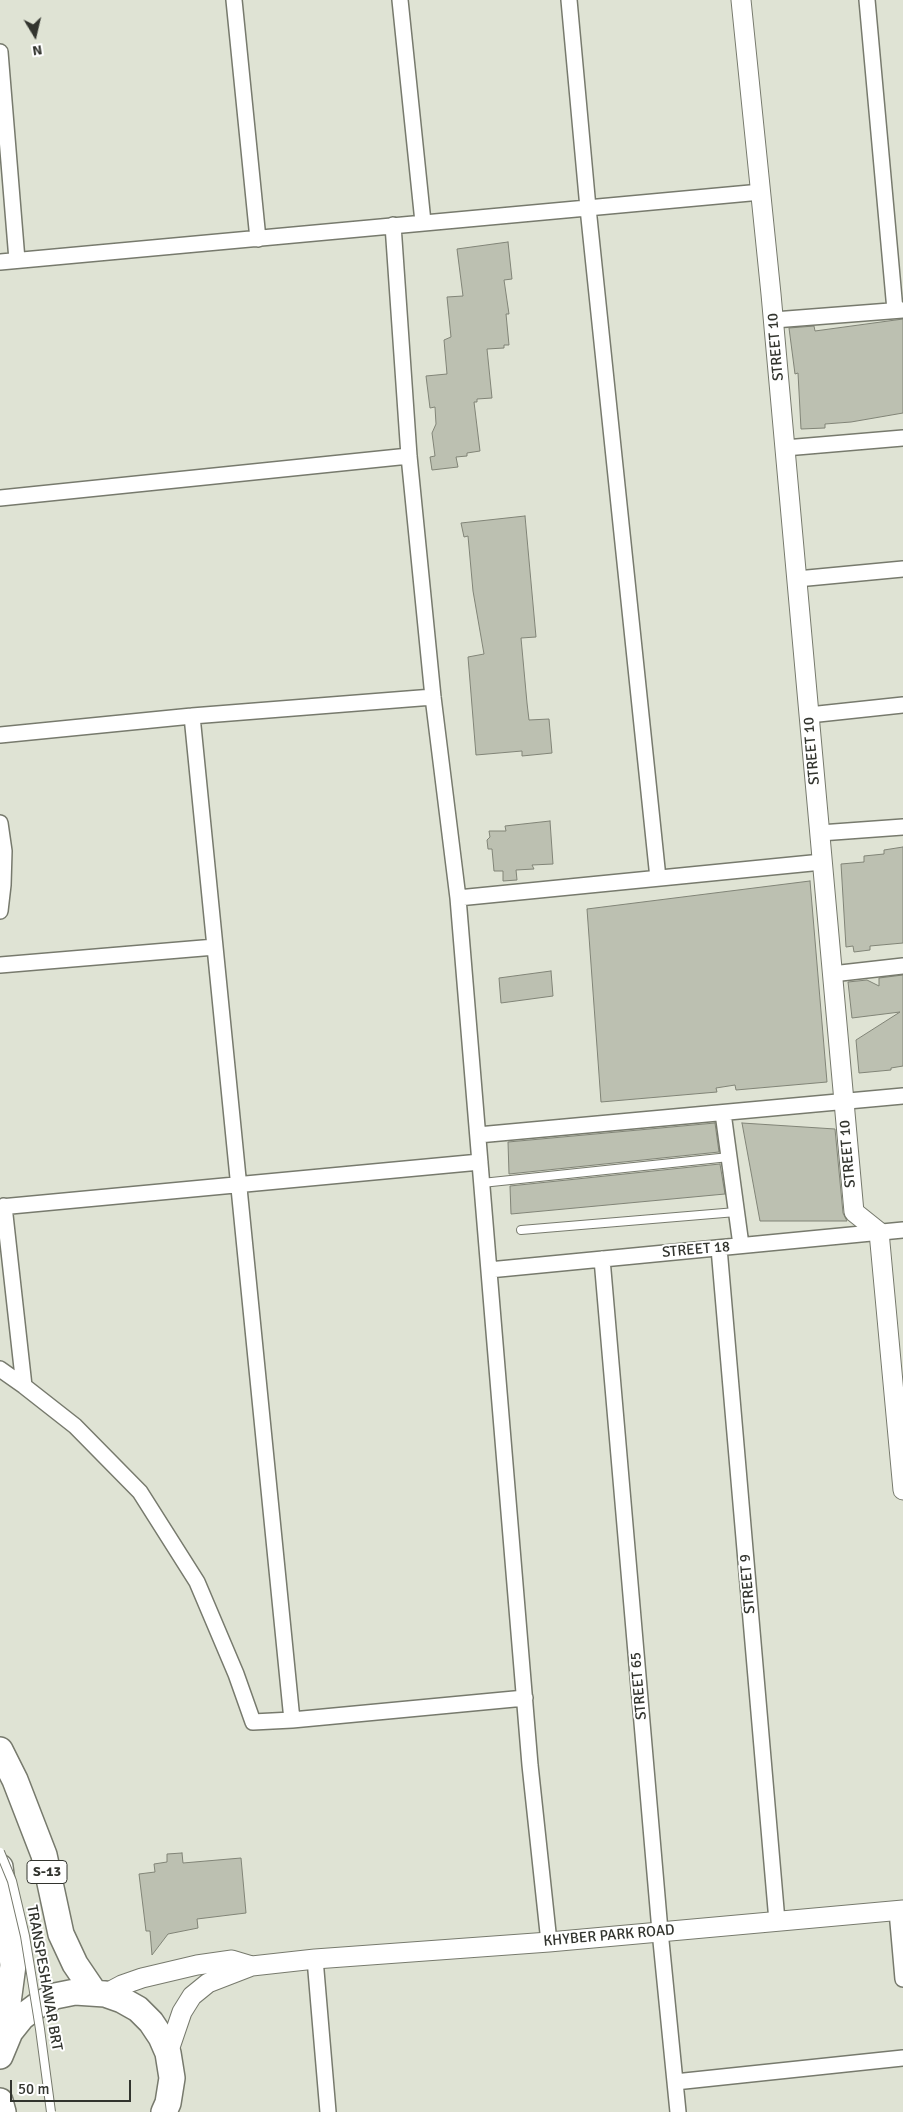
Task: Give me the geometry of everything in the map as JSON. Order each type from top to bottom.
[{"type":"highway","name":"S-13","points":[[0,1750],[19,1788],[44,1855],[61,1934],[75,1964],[100,1993]]},
{"type":"highway","points":[[0,1867],[7,1910],[12,1965],[1,2053]]},
{"type":"highway","points":[[1,2053],[10,2032],[22,2017],[38,2005],[55,1996],[74,1992],[100,1993],[122,2000],[138,2009],[151,2022],[161,2037],[168,2053],[172,2078],[168,2103],[164,2112]]},
{"type":"highway","points":[[0,2101],[3,2112]]},
{"type":"street","points":[[234,0],[258,239]]},
{"type":"street","points":[[400,0],[423,222]]},
{"type":"street","points":[[569,0],[588,208],[658,878]]},
{"type":"street","name":"STREET 10","points":[[741,0],[774,320],[854,1212],[879,1232]]},
{"type":"street","points":[[774,320],[899,310],[867,0]]},
{"type":"street","points":[[0,52],[16,260]]},
{"type":"street","points":[[0,262],[761,192]]},
{"type":"street","points":[[393,225],[409,456],[433,697],[458,898],[525,1698],[549,1942]]},
{"type":"street","points":[[785,448],[903,438]]},
{"type":"street","points":[[0,498],[409,456]]},
{"type":"street","points":[[797,579],[903,569]]},
{"type":"street","points":[[0,735],[192,716],[433,697]]},
{"type":"street","points":[[809,715],[903,705]]},
{"type":"street","points":[[192,716],[292,1720]]},
{"type":"street","points":[[0,823],[4,851],[0,911]]},
{"type":"street","points":[[820,834],[903,827]]},
{"type":"street","points":[[458,898],[822,862]]},
{"type":"street","points":[[0,965],[215,947]]},
{"type":"street","points":[[832,974],[903,966]]},
{"type":"street","points":[[478,1136],[903,1096]]},
{"type":"street","points":[[723,1113],[741,1246]]},
{"type":"street","points":[[24,1386],[2,1206],[480,1162]]},
{"type":"street","name":"STREET 18","points":[[489,1270],[903,1230]]},
{"type":"street","points":[[879,1232],[903,1490]]},
{"type":"street","name":"STREET 9","points":[[719,1248],[777,1921]]},
{"type":"street","name":"STREET 65","points":[[602,1259],[660,1931],[678,2112]]},
{"type":"street","points":[[0,1370],[24,1386],[75,1426],[140,1492],[197,1582],[254,1722],[525,1698]]},
{"type":"street","points":[[900,1911],[903,1979]]},
{"type":"street","name":"KHYBER PARK ROAD","points":[[252,1966],[315,1959],[549,1942],[900,1911]]},
{"type":"street","points":[[315,1959],[328,2112]]},
{"type":"street","points":[[100,1993],[142,1978],[197,1965],[232,1960],[252,1966]]},
{"type":"street","points":[[168,2053],[182,2012],[192,1996],[208,1983],[220,1977],[252,1966]]},
{"type":"street","points":[[675,2082],[903,2058]]},
{"type":"lane","points":[[482,1183],[729,1158]]},
{"type":"lane","points":[[521,1230],[736,1212]]},
{"type":"lane","name":"TRANSPESHAWAR BRT","points":[[0,1852],[12,1881],[25,1936],[51,2112]]},
{"type":"building","points":[[508,242],[512,279],[504,280],[509,314],[506,314],[509,345],[504,345],[504,348],[487,349],[492,398],[477,399],[477,402],[474,402],[480,451],[467,453],[467,456],[456,457],[458,467],[432,470],[430,457],[435,456],[432,433],[436,424],[435,407],[430,408],[426,376],[447,374],[444,340],[451,337],[447,297],[463,296],[457,249]]},
{"type":"building","points":[[903,319],[903,413],[851,422],[825,424],[825,428],[801,429],[798,373],[795,374],[789,328],[814,326],[815,331]]},
{"type":"building","points":[[525,516],[536,637],[521,638],[527,703],[529,720],[549,719],[552,753],[522,756],[522,751],[476,755],[468,657],[484,654],[473,591],[468,536],[464,537],[461,523]]},
{"type":"building","points":[[550,821],[553,864],[532,865],[534,869],[516,870],[517,880],[503,881],[503,871],[494,871],[492,849],[488,849],[489,831],[506,831],[505,826]]},
{"type":"building","points":[[903,847],[903,943],[870,946],[870,950],[854,952],[853,946],[846,947],[841,864],[864,862],[864,856],[884,854],[884,850]]},
{"type":"building","points":[[810,881],[827,1082],[736,1090],[735,1085],[716,1088],[717,1092],[601,1102],[587,909]]},
{"type":"building","points":[[551,971],[553,996],[501,1003],[499,978]]},
{"type":"building","points":[[903,975],[903,1066],[891,1068],[891,1070],[859,1073],[856,1040],[900,1012],[852,1018],[848,982],[867,980],[879,986],[879,978]]},
{"type":"building","points":[[715,1123],[719,1152],[509,1174],[508,1142]]},
{"type":"building","points":[[742,1123],[835,1129],[843,1213],[847,1221],[760,1221]]},
{"type":"building","points":[[720,1164],[725,1194],[511,1214],[510,1186]]},
{"type":"building","points":[[182,1853],[183,1863],[241,1858],[246,1913],[197,1919],[198,1928],[168,1934],[152,1955],[150,1931],[146,1931],[139,1874],[155,1872],[154,1864],[167,1862],[167,1854]]}]
